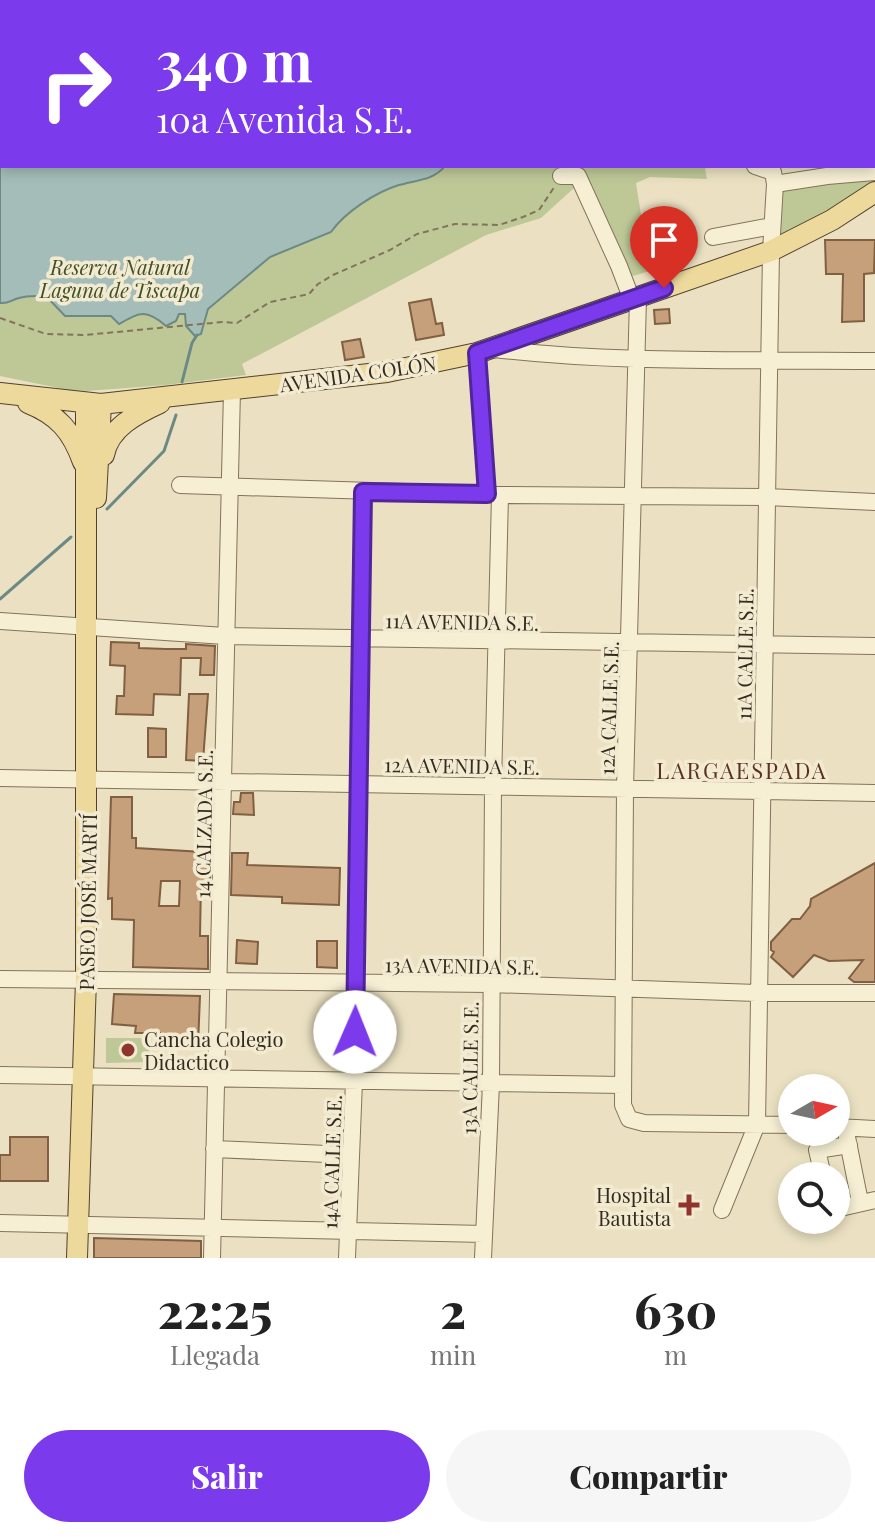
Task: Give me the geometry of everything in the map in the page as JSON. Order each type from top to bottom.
[{"type":"main road","name":"AVENIDA COLÓN","points":[[1,393],[94,404],[171,398],[387,372],[485,351],[771,251],[832,220],[875,192]]},
{"type":"main road","points":[[1,393],[52,414],[70,434],[92,474]]},
{"type":"main road","points":[[92,474],[114,432],[144,411],[171,398]]},
{"type":"main road","name":"PASEO JOSÉ MARTÍ","points":[[77,1258],[86,979],[86,629],[94,404]]},
{"type":"street","points":[[761,168],[773,172],[775,184],[827,171],[875,172]]},
{"type":"street","points":[[561,176],[578,176],[635,299]]},
{"type":"street","name":"11A CALLE S.E.","points":[[757,1124],[771,251],[775,184]]},
{"type":"street","points":[[713,237],[772,226]]},
{"type":"street","name":"12A CALLE S.E.","points":[[635,299],[635,497],[625,788],[623,1105],[629,1119],[644,1123],[757,1124]]},
{"type":"street","points":[[485,351],[635,360],[875,361]]},
{"type":"street","name":"13A CALLE S.E.","points":[[483,1258],[491,1084],[497,641],[485,351]]},
{"type":"street","name":"14 CALZADA S.E.","points":[[212,1258],[232,390]]},
{"type":"street","points":[[180,485],[363,492],[767,497],[875,502]]},
{"type":"street","name":"14A CALLE S.E.","points":[[347,1258],[354,1081],[363,492]]},
{"type":"street","name":"11A AVENIDA S.E.","points":[[0,621],[225,636],[875,646]]},
{"type":"street","name":"12A AVENIDA S.E.","points":[[0,778],[875,793]]},
{"type":"street","name":"13A AVENIDA S.E.","points":[[0,979],[491,984],[757,993],[875,993]]},
{"type":"street","points":[[0,1075],[623,1085]]},
{"type":"street","points":[[722,1210],[757,1124],[778,1125]]},
{"type":"street","points":[[850,1128],[875,1129]]},
{"type":"street","points":[[820,1162],[817,1150],[843,1146]]},
{"type":"street","points":[[849,1146],[868,1201]]},
{"type":"street","points":[[214,1149],[349,1155]]},
{"type":"street","points":[[0,1223],[484,1234]]},
{"type":"path","points":[[0,318],[46,334],[85,335],[237,323],[270,302],[309,294],[333,275],[390,250],[417,234],[455,224],[499,225],[539,210],[561,176]]},
{"type":"green space","name":"Reserva Natural Laguna de Tiscapa","points":[[0,168],[706,168],[707,179],[650,177],[636,183],[650,271],[633,276],[627,271],[585,178],[541,218],[486,235],[242,364],[246,375],[87,391],[0,376]]},
{"type":"green space","points":[[875,177],[875,183],[853,199],[779,235],[782,191],[785,188]]},
{"type":"green space","name":"Cancha Colegio Didactico","points":[[106,1038],[149,1038],[150,1062],[106,1063]]},
{"type":"water","points":[[0,168],[443,168],[430,177],[381,192],[353,210],[331,232],[270,257],[208,309],[201,334],[195,336],[186,326],[185,314],[179,314],[176,321],[166,326],[142,314],[119,324],[111,316],[65,316],[46,296],[26,296],[0,303]]},
{"type":"building","points":[[825,240],[875,240],[874,273],[864,274],[864,321],[842,322],[843,274],[826,274]]},
{"type":"building","points":[[431,299],[436,324],[442,323],[444,335],[416,340],[409,303]]},
{"type":"building","points":[[669,309],[670,323],[655,324],[654,310]]},
{"type":"building","points":[[360,339],[364,357],[345,360],[342,342]]},
{"type":"building","points":[[111,642],[139,643],[139,648],[186,649],[186,644],[215,646],[214,675],[200,675],[201,658],[181,658],[180,695],[154,694],[153,715],[116,714],[117,696],[124,696],[125,666],[110,665]]},
{"type":"building","points":[[189,694],[208,694],[203,761],[186,760]]},
{"type":"building","points":[[148,728],[166,729],[166,757],[148,757]]},
{"type":"building","points":[[241,793],[253,793],[254,815],[233,814],[234,802],[240,802]]},
{"type":"building","points":[[111,797],[132,797],[132,838],[136,838],[136,848],[203,852],[203,864],[210,864],[210,882],[201,882],[200,936],[208,936],[208,969],[133,967],[134,920],[112,919],[112,898],[108,899]],"holes":[[[161,881],[180,881],[179,906],[159,906]]]},
{"type":"building","points":[[232,853],[248,853],[247,865],[340,868],[339,905],[282,903],[282,897],[231,895]]},
{"type":"building","points":[[875,863],[875,982],[854,982],[849,978],[863,960],[829,961],[814,955],[793,977],[771,957],[774,952],[771,942],[792,919],[800,919],[810,906],[811,899]]},
{"type":"building","points":[[237,940],[258,942],[257,964],[236,963]]},
{"type":"building","points":[[317,941],[337,941],[337,968],[317,967]]},
{"type":"building","points":[[114,994],[200,996],[198,1045],[183,1044],[183,1041],[160,1041],[160,1033],[135,1033],[136,1026],[112,1024]]},
{"type":"building","points":[[10,1137],[48,1137],[48,1181],[0,1181],[0,1155],[10,1155]]},
{"type":"building","points":[[94,1238],[201,1241],[201,1258],[94,1258]]},
{"type":"waterway","points":[[182,382],[197,335]]},
{"type":"waterway","points":[[107,509],[164,451],[176,415]]},
{"type":"waterway","points":[[0,599],[71,537]]},
{"type":"place","name":"Cancha Colegio Didactico","points":[[128,1050]]},
{"type":"place","name":"Hospital Bautista","points":[[689,1205]]},
{"type":"district","name":"LARGAESPADA","points":[[742,770]]},
{"type":"route","points":[[355,1032],[363,492],[487,494],[477,353],[664,288]]}]
